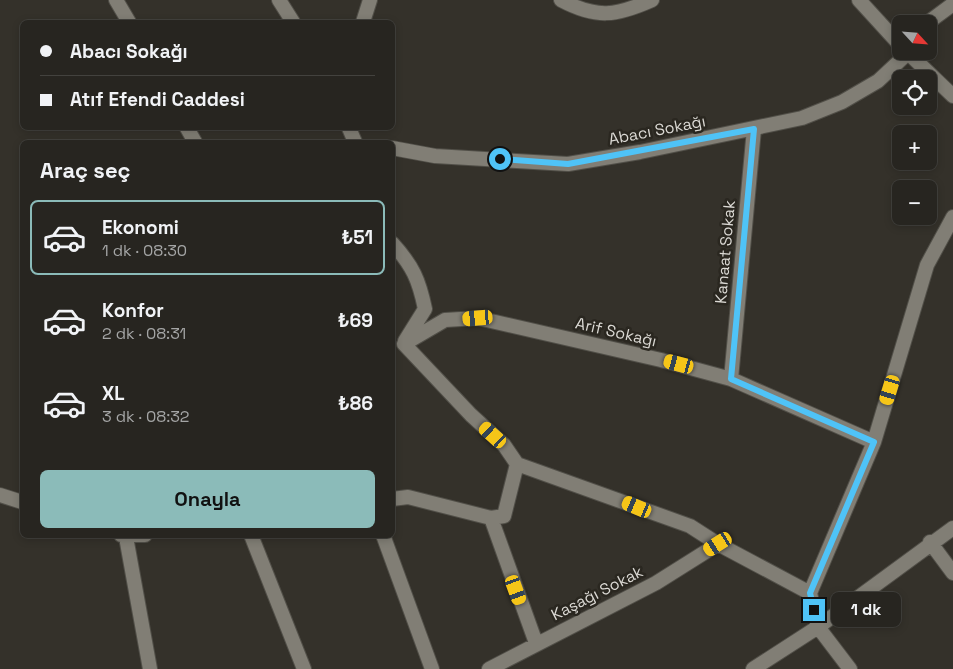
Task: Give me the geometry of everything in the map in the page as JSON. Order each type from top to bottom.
[{"type":"street","points":[[116,0],[128,20]]},
{"type":"street","points":[[279,0],[292,20]]},
{"type":"street","points":[[364,20],[370,0]]},
{"type":"street","points":[[561,0],[582,11],[611,14],[652,0]]},
{"type":"street","points":[[859,0],[892,36]]},
{"type":"street","points":[[938,15],[953,4]]},
{"type":"street","name":"Abacı Sokağı","points":[[395,149],[435,156],[568,164],[754,129],[802,118],[842,102],[878,82],[894,60]]},
{"type":"street","points":[[916,60],[953,96]]},
{"type":"street","name":"Kanaat Sokak","points":[[731,379],[754,129]]},
{"type":"street","points":[[850,669],[818,627],[810,593],[874,442],[928,265],[953,217]]},
{"type":"street","points":[[395,246],[408,260],[419,280],[425,309],[404,344],[438,382],[504,445],[517,464],[690,526],[718,544],[810,593]]},
{"type":"street","name":"Arif Sokağı","points":[[404,344],[445,320],[478,318],[661,360],[731,379],[874,442]]},
{"type":"street","points":[[395,499],[408,497],[490,518],[504,516],[517,464]]},
{"type":"street","points":[[0,495],[20,501]]},
{"type":"street","points":[[490,518],[536,643]]},
{"type":"street","points":[[753,669],[818,627],[930,542],[953,528]]},
{"type":"street","points":[[123,538],[150,669]]},
{"type":"street","points":[[251,538],[304,669]]},
{"type":"street","points":[[384,538],[432,669]]},
{"type":"street","points":[[930,542],[953,573]]},
{"type":"street","name":"Kaşağı Sokak","points":[[490,669],[536,643],[656,583],[718,544]]},
{"type":"route","points":[[500,159],[568,164],[640,152],[754,129],[731,379],[874,442],[810,593],[814,610]]}]
